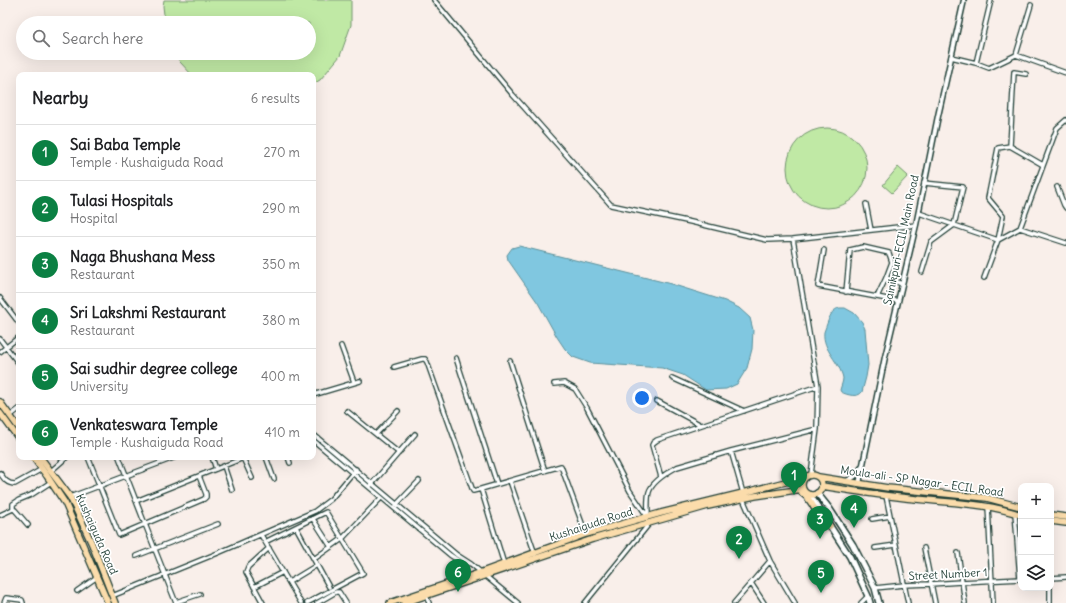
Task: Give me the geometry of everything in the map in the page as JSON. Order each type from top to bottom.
[{"type":"main road","points":[[0,402],[16,424]]},
{"type":"main road","points":[[0,413],[16,434]]},
{"type":"main road","name":"Kushaiguda Road","points":[[35,460],[65,503],[108,603]]},
{"type":"main road","name":"Kushaiguda Road","points":[[43,460],[70,498],[92,544],[115,603]]},
{"type":"main road","points":[[810,495],[820,491],[822,486],[819,477],[811,474],[806,476],[802,481],[803,489],[810,495],[850,557],[870,603]]},
{"type":"main road","name":"Moula-ali - SP Nagar - ECIL Road","points":[[819,477],[859,484],[987,498],[1018,506]]},
{"type":"main road","name":"Kushaiguda Road","points":[[390,603],[593,539],[743,496],[789,480],[802,481]]},
{"type":"main road","name":"Moula-ali - SP Nagar - ECIL Road","points":[[822,486],[886,496],[988,506],[1018,514]]},
{"type":"main road","name":"Kushaiguda Road","points":[[404,603],[426,596],[484,574],[504,564],[535,554],[586,534],[648,517],[743,496],[803,489]]},
{"type":"main road","points":[[793,491],[798,491],[805,495],[822,521],[830,526]]},
{"type":"main road","points":[[817,493],[830,508],[853,545],[875,588],[879,603]]},
{"type":"main road","points":[[1054,515],[1066,517]]},
{"type":"main road","points":[[1054,521],[1066,523]]},
{"type":"street","points":[[434,0],[513,95],[611,205],[767,240],[793,239],[916,224]]},
{"type":"street","name":"Sainikpuri-ECIL Main Road","points":[[859,484],[885,357],[916,224],[964,0]]},
{"type":"street","points":[[976,63],[991,0]]},
{"type":"street","points":[[1016,55],[1031,5]]},
{"type":"street","points":[[951,57],[989,68],[1016,55],[1066,73]]},
{"type":"street","points":[[1010,146],[1014,72],[1026,74]]},
{"type":"street","points":[[918,213],[998,240],[1020,228],[1057,128],[1065,123]]},
{"type":"street","points":[[984,278],[998,240],[1003,216],[988,198],[998,148],[1010,146],[1043,165]]},
{"type":"street","points":[[922,272],[931,242],[954,225],[963,187],[924,182]]},
{"type":"street","points":[[1057,187],[1065,205]]},
{"type":"street","points":[[866,204],[871,230]]},
{"type":"street","points":[[1020,228],[1066,243]]},
{"type":"street","points":[[793,239],[818,386],[817,430],[811,474]]},
{"type":"street","points":[[846,292],[850,250],[863,247],[889,253],[892,262],[877,297]]},
{"type":"street","points":[[824,250],[818,286],[898,301]]},
{"type":"street","points":[[886,278],[902,284]]},
{"type":"street","points":[[0,298],[16,319]]},
{"type":"street","points":[[0,339],[16,360]]},
{"type":"street","points":[[0,352],[16,339]]},
{"type":"street","points":[[341,346],[354,382]]},
{"type":"street","points":[[456,358],[497,484]]},
{"type":"street","points":[[394,367],[422,359],[425,359],[427,362],[473,491],[561,466],[586,534]]},
{"type":"street","points":[[510,361],[545,471]]},
{"type":"street","points":[[672,378],[744,411]]},
{"type":"street","points":[[316,394],[360,381]]},
{"type":"street","points":[[554,384],[564,383],[575,389],[587,408],[630,491],[648,517]]},
{"type":"street","points":[[661,477],[652,445],[657,440],[818,386]]},
{"type":"street","points":[[657,401],[701,425]]},
{"type":"street","points":[[10,416],[16,411]]},
{"type":"street","points":[[347,411],[399,453]]},
{"type":"street","points":[[376,434],[398,411]]},
{"type":"street","points":[[0,424],[5,420]]},
{"type":"street","points":[[648,517],[648,493],[650,488],[669,471],[677,467],[731,451],[817,430]]},
{"type":"street","points":[[369,488],[415,434]]},
{"type":"street","points":[[316,436],[457,555],[484,574],[518,603]]},
{"type":"street","points":[[316,442],[450,555],[459,561],[471,564]]},
{"type":"street","points":[[731,451],[743,496],[770,561],[795,603]]},
{"type":"street","points":[[51,471],[64,460]]},
{"type":"street","points":[[89,460],[119,535],[204,499],[206,494],[199,476]]},
{"type":"street","points":[[120,460],[176,603],[200,594]]},
{"type":"street","points":[[70,498],[168,460]]},
{"type":"street","points":[[213,460],[216,469]]},
{"type":"street","points":[[136,501],[240,460]]},
{"type":"street","points":[[246,460],[252,478]]},
{"type":"street","points":[[267,460],[274,479]]},
{"type":"street","points":[[224,466],[232,490]]},
{"type":"street","points":[[847,482],[855,476],[863,466]]},
{"type":"street","points":[[0,473],[10,484],[15,484],[42,469]]},
{"type":"street","points":[[112,596],[315,512],[331,499],[356,469]]},
{"type":"street","points":[[394,508],[419,481]]},
{"type":"street","points":[[510,481],[535,554]]},
{"type":"street","points":[[13,509],[13,504],[31,495],[51,482]]},
{"type":"street","points":[[480,489],[504,564]]},
{"type":"street","points":[[886,496],[908,603]]},
{"type":"street","points":[[314,559],[342,539],[381,498]]},
{"type":"street","points":[[988,506],[992,603]]},
{"type":"street","points":[[0,515],[13,509]]},
{"type":"street","points":[[13,509],[28,525]]},
{"type":"street","points":[[265,542],[326,512],[363,573],[307,603]]},
{"type":"street","points":[[872,519],[890,516]]},
{"type":"street","points":[[313,518],[331,547]]},
{"type":"street","points":[[1018,519],[1019,555]]},
{"type":"street","points":[[136,556],[218,524]]},
{"type":"street","points":[[585,603],[649,524]]},
{"type":"street","points":[[296,527],[329,587]]},
{"type":"street","points":[[261,535],[300,603]]},
{"type":"street","points":[[875,548],[896,545]]},
{"type":"street","points":[[263,603],[246,572],[246,569],[269,548]]},
{"type":"street","points":[[924,548],[935,603]]},
{"type":"street","points":[[958,553],[965,603]]},
{"type":"street","points":[[734,603],[770,561]]},
{"type":"street","points":[[289,582],[317,565]]},
{"type":"street","points":[[254,587],[283,572]]},
{"type":"street","points":[[78,592],[97,577]]},
{"type":"street","points":[[1054,578],[1066,577]]},
{"type":"street","name":"Street Number 1","points":[[875,588],[1018,579]]},
{"type":"street","points":[[751,582],[764,603]]},
{"type":"street","points":[[1050,591],[1050,603]]},
{"type":"street","points":[[317,603],[336,592],[339,592],[346,603]]},
{"type":"street","points":[[426,596],[429,603]]},
{"type":"street","points":[[861,603],[868,596]]},
{"type":"street","points":[[4,603],[6,598],[22,600],[23,603]]},
{"type":"green space","points":[[164,0],[351,0],[351,25],[340,56],[320,80],[316,82],[316,72],[189,72],[179,60],[316,60],[316,16],[164,16]]},
{"type":"green space","points":[[827,128],[842,131],[855,140],[864,153],[867,168],[864,183],[855,196],[842,205],[827,208],[812,205],[799,196],[790,183],[787,168],[790,153],[799,140],[812,131]]},
{"type":"green space","points":[[898,167],[908,176],[892,193],[883,185]]},
{"type":"water","points":[[519,246],[671,284],[725,301],[739,308],[750,318],[753,330],[752,349],[747,368],[737,384],[726,389],[706,390],[683,375],[662,368],[590,363],[573,357],[565,349],[538,303],[508,260],[507,255],[512,248]]},
{"type":"water","points":[[840,308],[845,308],[854,313],[862,322],[865,329],[868,365],[862,392],[858,395],[849,395],[841,392],[840,390],[843,378],[828,350],[824,338],[824,332],[830,316],[834,311]]},
{"type":"place","name":"Sai Baba Temple","points":[[794,495]]},
{"type":"place","name":"Sri Lakshmi Restaurant","points":[[854,528]]},
{"type":"place","name":"Naga Bhushana Mess","points":[[820,539]]},
{"type":"place","name":"Tulasi Hospitals","points":[[739,559]]},
{"type":"place","name":"Venkateswara Temple","points":[[458,592]]},
{"type":"place","name":"Sai sudhir degree college","points":[[821,593]]}]
